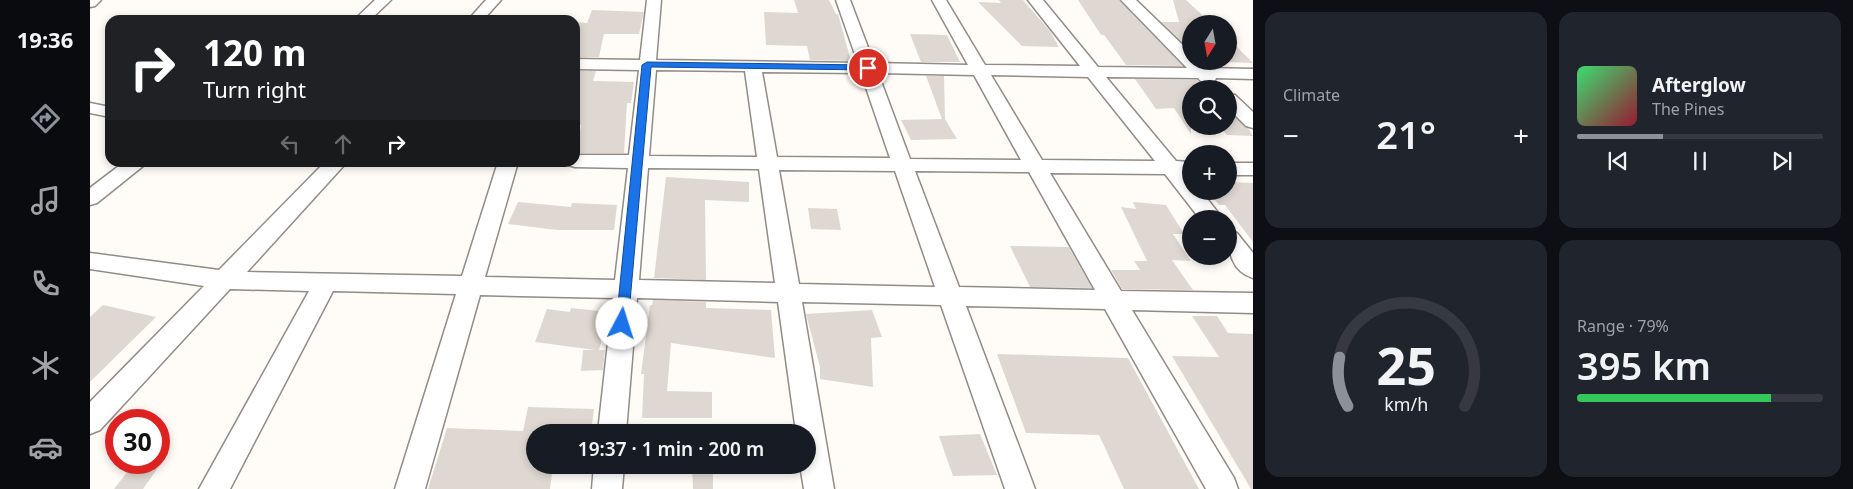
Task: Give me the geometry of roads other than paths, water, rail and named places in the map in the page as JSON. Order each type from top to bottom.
[{"type":"street","points":[[90,3],[94,0]]},
{"type":"street","points":[[367,15],[384,0]]},
{"type":"street","points":[[480,15],[494,0]]},
{"type":"street","points":[[613,424],[654,0]]},
{"type":"street","points":[[843,0],[1020,489]]},
{"type":"street","points":[[939,0],[1223,489]]},
{"type":"street","points":[[1035,0],[1205,210]]},
{"type":"street","points":[[1128,0],[1209,80]]},
{"type":"street","points":[[580,64],[1253,74]]},
{"type":"street","points":[[753,66],[819,489]]},
{"type":"street","points":[[1237,107],[1253,122]]},
{"type":"street","points":[[90,108],[105,111]]},
{"type":"street","points":[[580,161],[1037,168],[1182,168]]},
{"type":"street","points":[[90,198],[131,167]]},
{"type":"street","points":[[90,421],[332,167]]},
{"type":"street","points":[[410,489],[506,167]]},
{"type":"street","points":[[1237,169],[1253,169]]},
{"type":"street","points":[[1237,249],[1253,269]]},
{"type":"street","points":[[90,260],[224,280],[1253,303]]},
{"type":"street","points":[[214,489],[326,282]]},
{"type":"street","points":[[607,489],[608,474]]}]
